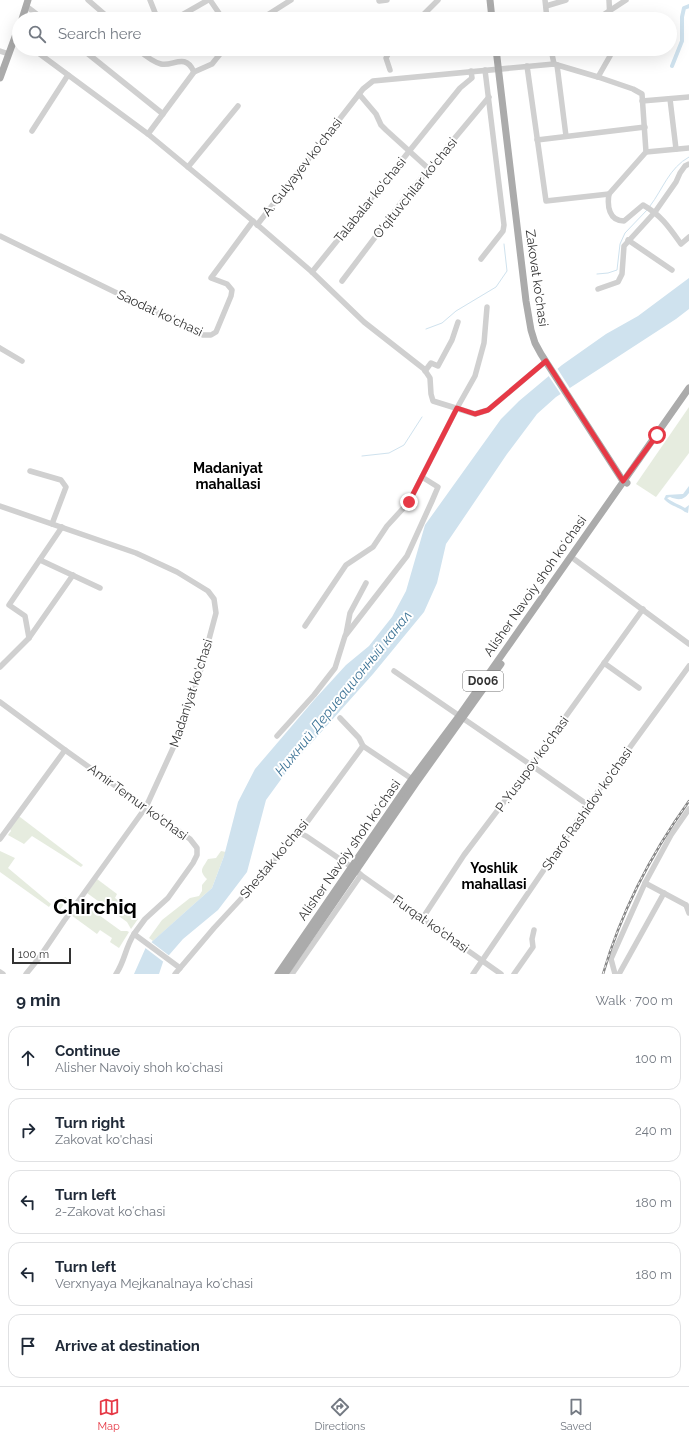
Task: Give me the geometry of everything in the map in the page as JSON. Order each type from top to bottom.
[{"type":"main road","points":[[490,0],[491,12]]},
{"type":"main road","points":[[0,78],[12,48]]},
{"type":"main road","name":"Zakovat ko'chasi","points":[[497,56],[528,316],[535,343],[625,482]]},
{"type":"main road","name":"Alisher Navoiy shoh koʻchasi","points":[[285,974],[689,388]]},
{"type":"main road","name":"Alisher Navoiy shoh koʻchasi","points":[[625,482],[689,395]]},
{"type":"main road","name":"Alisher Navoiy shoh koʻchasi","points":[[278,974],[356,871],[412,779],[461,717]]},
{"type":"street","points":[[88,0],[102,12]]},
{"type":"street","points":[[150,0],[155,12]]},
{"type":"street","points":[[188,12],[209,0],[218,12]]},
{"type":"street","points":[[273,12],[291,0]]},
{"type":"street","points":[[379,1],[387,0]]},
{"type":"street","points":[[426,12],[438,0]]},
{"type":"street","points":[[545,3],[566,0]]},
{"type":"street","points":[[609,0],[610,10]]},
{"type":"street","points":[[607,12],[626,0]]},
{"type":"street","points":[[27,3],[36,12]]},
{"type":"street","points":[[0,51],[9,54]]},
{"type":"street","name":"A. Gulyayev ko‘chasi","points":[[42,56],[148,134],[255,223],[359,94],[373,82],[380,80],[471,71],[555,65]]},
{"type":"street","points":[[91,56],[163,114]]},
{"type":"street","points":[[146,56],[162,64],[179,61],[187,63],[192,67],[194,72]]},
{"type":"street","points":[[148,134],[194,72],[212,64],[218,56]]},
{"type":"street","points":[[387,56],[386,58],[390,70]]},
{"type":"street","points":[[553,56],[566,136]]},
{"type":"street","points":[[598,77],[610,56]]},
{"type":"street","points":[[555,65],[598,77],[642,94],[646,152]]},
{"type":"street","points":[[527,66],[546,201],[609,194]]},
{"type":"street","points":[[481,259],[504,228],[486,70]]},
{"type":"street","name":"Talabalar ko‘chasi","points":[[312,272],[460,88],[472,78],[471,71]]},
{"type":"street","points":[[32,131],[68,75]]},
{"type":"street","points":[[359,94],[376,114],[381,125],[409,152],[430,169]]},
{"type":"street","points":[[642,101],[689,96]]},
{"type":"street","name":"O‘qituvchilar ko‘chasi","points":[[342,281],[404,199],[489,97]]},
{"type":"street","points":[[670,99],[676,149]]},
{"type":"street","points":[[188,168],[238,106]]},
{"type":"street","points":[[537,140],[644,127]]},
{"type":"street","points":[[689,148],[646,152],[609,194],[608,202],[611,215],[620,221],[624,221],[643,204],[666,222],[681,244],[689,237]]},
{"type":"street","points":[[598,289],[618,282],[622,274],[624,246],[655,212],[676,182],[680,173],[685,166],[689,164]]},
{"type":"street","points":[[255,223],[312,272],[364,322],[425,371],[430,378],[433,401],[475,414],[488,410],[546,361]]},
{"type":"street","name":"Saodat ko‘chasi","points":[[0,236],[204,335],[211,335],[216,332],[231,296],[232,290],[227,284],[211,278],[255,223]]},
{"type":"street","points":[[628,240],[672,270]]},
{"type":"street","points":[[305,626],[346,565],[373,547],[387,526],[409,502],[475,376],[484,343],[487,307]]},
{"type":"street","points":[[425,371],[431,363],[438,366],[452,340],[458,322]]},
{"type":"street","points":[[0,348],[22,361]]},
{"type":"street","points":[[30,471],[61,480],[66,487],[52,524]]},
{"type":"street","points":[[345,636],[407,556],[438,487],[422,477]]},
{"type":"street","points":[[0,506],[62,527],[9,605],[25,616],[29,638]]},
{"type":"street","name":"Madaniyat ko‘chasi","points":[[26,974],[39,958],[146,807],[179,735],[201,669],[216,613],[215,604],[211,595],[204,588],[177,572],[136,553],[62,527]]},
{"type":"street","points":[[573,558],[689,644]]},
{"type":"street","points":[[40,560],[73,574],[100,588]]},
{"type":"street","points":[[0,667],[29,638],[73,574]]},
{"type":"street","points":[[276,736],[314,695],[335,668],[345,636],[350,613],[366,583]]},
{"type":"street","name":"P .Yusupov ko'chasi","points":[[422,919],[464,855],[510,794],[643,609]]},
{"type":"street","points":[[604,663],[639,688]]},
{"type":"street","name":"Sharof Rashidov ko'chasi","points":[[473,974],[588,806],[689,666]]},
{"type":"street","points":[[394,671],[588,806]]},
{"type":"street","name":"Amir Temur ko‘chasi","points":[[0,702],[190,839],[197,848],[198,851],[194,863],[168,898],[145,919],[134,934]]},
{"type":"street","points":[[340,718],[359,738],[363,746],[412,779]]},
{"type":"street","name":"Shestak ko'chasi","points":[[175,974],[253,886],[273,862],[291,836],[299,833],[363,746]]},
{"type":"street","points":[[0,839],[65,750]]},
{"type":"street","points":[[615,974],[611,960],[644,882],[689,809]]},
{"type":"street","name":"Furqat ko'chasi","points":[[299,833],[306,836],[501,974]]},
{"type":"street","name":"Alisher Navoiy shoh koʻchasi","points":[[292,974],[356,871]]},
{"type":"street","points":[[644,882],[688,904],[689,913]]},
{"type":"street","points":[[619,974],[664,893]]},
{"type":"street","points":[[514,974],[533,947],[532,939],[534,930]]},
{"type":"street","points":[[116,974],[121,966],[128,944],[134,934],[180,968]]},
{"type":"shaded area","points":[[689,407],[689,453],[656,497],[636,484]]},
{"type":"shaded area","points":[[18,817],[83,865],[81,867],[32,836],[24,844],[8,835]]},
{"type":"shaded area","points":[[0,851],[15,858],[8,868],[51,904],[49,907],[0,872]]},
{"type":"shaded area","points":[[221,851],[226,852],[212,888],[153,941],[149,938],[162,920],[190,898],[199,896],[202,891],[202,885],[207,879],[204,876],[202,869],[208,859],[216,858]]},
{"type":"shaded area","points":[[97,879],[117,894],[115,898],[131,910],[138,919],[131,929],[127,922],[87,893]]},
{"type":"shaded area","points":[[65,897],[68,899],[57,912],[55,909]]},
{"type":"shaded area","points":[[81,902],[121,931],[129,932],[119,948],[110,942],[112,938],[100,930],[97,934],[71,915]]},
{"type":"water","name":"Нижний Деривационный канал","points":[[689,278],[689,309],[556,397],[537,414],[507,454],[446,544],[437,583],[424,612],[373,674],[290,767],[266,800],[247,872],[218,910],[183,939],[163,962],[159,974],[134,974],[146,947],[212,888],[224,856],[238,802],[255,769],[314,700],[346,665],[369,646],[392,617],[406,591],[425,525],[501,419],[519,401],[562,365],[606,334],[638,316]]},
{"type":"water","points":[[689,486],[689,493],[685,497],[680,499],[670,497],[667,498],[685,508],[689,505],[688,513],[664,499],[666,495],[683,494]]},
{"type":"pier","points":[[557,368],[571,390],[562,396],[548,375]]},
{"type":"pier","points":[[150,941],[171,957],[165,963],[144,947]]},
{"type":"waterway","points":[[677,54],[682,41],[682,17],[684,8],[689,6]]},
{"type":"waterway","points":[[672,66],[676,56]]},
{"type":"waterway","points":[[650,206],[671,173],[689,157]]},
{"type":"waterway","points":[[597,274],[617,270],[620,244],[625,233],[647,210]]},
{"type":"waterway","points":[[426,329],[442,323],[456,311],[496,287],[507,271],[504,244]]},
{"type":"waterway","points":[[362,456],[389,453],[404,445],[422,417]]},
{"type":"railway","points":[[603,974],[610,951],[638,884],[662,842],[689,801]]},
{"type":"district","name":"Madaniyat mahallasi","points":[[228,476]]},
{"type":"district","name":"Yoshlik mahallasi","points":[[494,876]]},
{"type":"district","name":"Chirchiq","points":[[95,906]]},
{"type":"route","points":[[409,502],[457,408],[475,414],[488,410],[546,361],[623,481],[657,435]]}]
